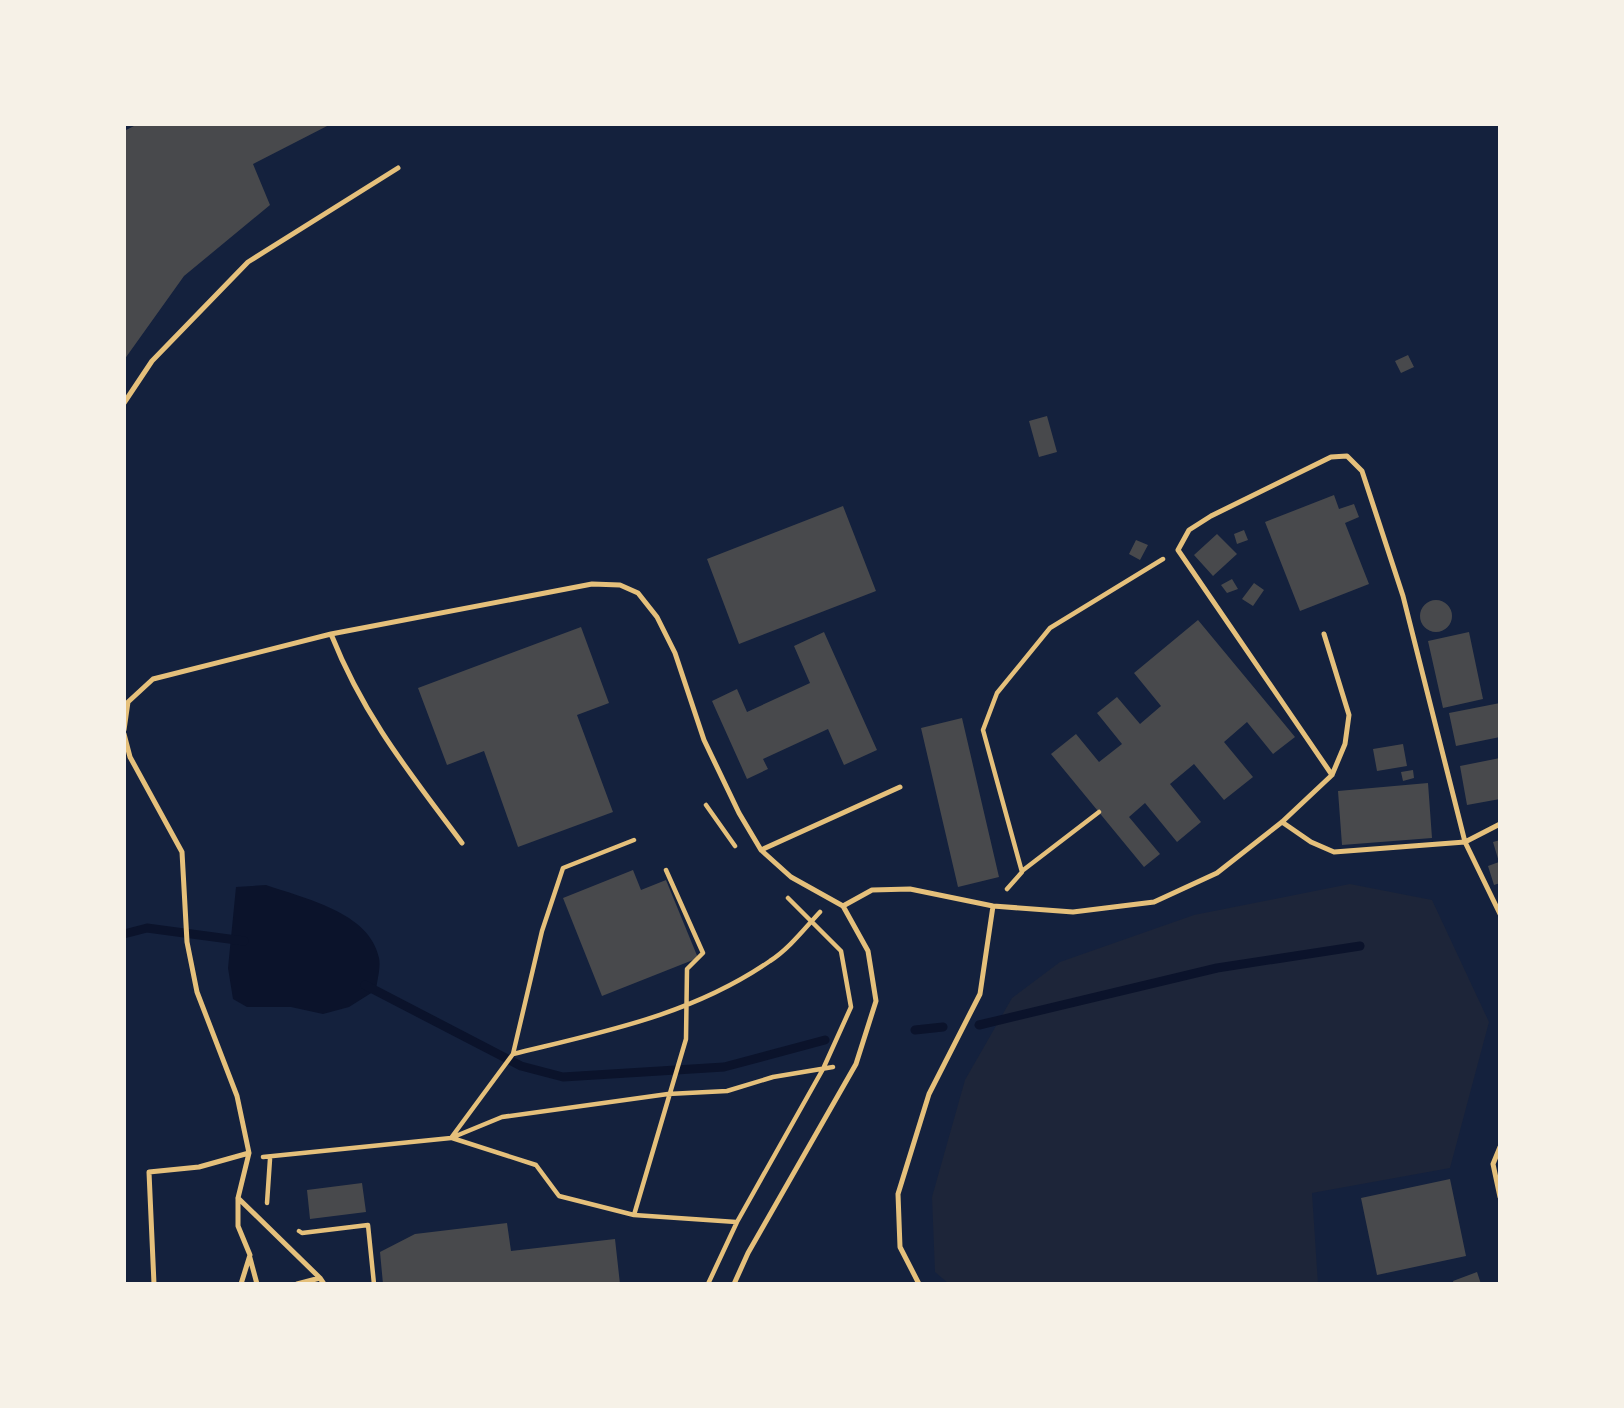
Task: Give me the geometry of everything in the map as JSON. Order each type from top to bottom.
[{"type":"lane","points":[[124,402],[152,361],[248,262],[398,168]]},
{"type":"lane","points":[[1332,775],[1178,550],[1189,530],[1211,516],[1331,457],[1347,456],[1362,471],[1403,596],[1465,842],[1500,914]]},
{"type":"lane","points":[[257,1284],[250,1255],[238,1226],[238,1198],[249,1153],[237,1096],[197,992],[187,942],[182,852],[130,757],[124,732],[128,702],[153,679],[331,634],[592,584],[620,585],[638,593],[657,617],[675,653],[704,740],[738,813],[761,850],[791,877],[843,906],[868,951],[876,1001],[856,1064],[748,1253],[734,1284]]},
{"type":"lane","points":[[331,634],[348,677],[376,728],[462,843]]},
{"type":"lane","points":[[843,906],[872,890],[897,889],[993,906],[1073,912],[1154,902],[1217,873],[1282,822],[1332,775],[1345,744],[1349,715],[1324,634]]},
{"type":"lane","points":[[761,850],[900,787]]},
{"type":"lane","points":[[1282,822],[1311,842],[1334,852],[1465,842],[1500,824]]},
{"type":"lane","points":[[919,1284],[900,1247],[898,1194],[929,1094],[980,994],[993,906]]},
{"type":"lane","points":[[1500,1147],[1493,1164],[1500,1197]]},
{"type":"lane","points":[[154,1284],[149,1172],[200,1167],[249,1153]]},
{"type":"lane","points":[[238,1198],[322,1281]]},
{"type":"lane","points":[[241,1284],[250,1255]]},
{"type":"lane","points":[[297,1284],[322,1281]]},
{"type":"path","points":[[1022,872],[983,730],[997,693],[1050,628],[1178,550]]},
{"type":"path","points":[[706,805],[736,848]]},
{"type":"path","points":[[993,906],[1022,872],[1099,812]]},
{"type":"path","points":[[451,1138],[513,1054],[542,931],[562,868],[634,840]]},
{"type":"path","points":[[634,1215],[686,1039],[689,1006],[687,969],[703,953],[666,870]]},
{"type":"path","points":[[708,1284],[737,1222],[823,1069],[851,1007],[841,951],[783,894]]},
{"type":"path","points":[[513,1054],[643,1023],[706,999],[772,960],[830,901]]},
{"type":"path","points":[[249,1153],[270,1159],[451,1138],[502,1118],[668,1094],[727,1091],[774,1077],[856,1064]]},
{"type":"path","points":[[451,1138],[536,1166],[559,1196],[634,1215],[737,1222]]},
{"type":"path","points":[[267,1207],[270,1159]]},
{"type":"path","points":[[293,1226],[302,1233],[368,1225],[373,1284]]},
{"type":"shaded area","points":[[1350,884],[1432,900],[1489,1022],[1450,1168],[1312,1193],[1318,1284],[949,1284],[935,1272],[932,1197],[965,1080],[1012,998],[1060,962],[1194,915]]},
{"type":"shaded area","points":[[266,885],[333,909],[363,929],[373,942],[379,958],[376,990],[349,1007],[323,1014],[291,1007],[247,1007],[233,999],[228,968],[236,887]]},
{"type":"building","points":[[138,124],[331,124],[253,164],[270,205],[184,276],[124,360],[124,131]]},
{"type":"building","points":[[1408,355],[1414,367],[1401,373],[1395,361]]},
{"type":"building","points":[[1047,416],[1057,452],[1039,457],[1029,421]]},
{"type":"building","points":[[1334,495],[1339,509],[1354,504],[1359,517],[1345,523],[1369,584],[1300,611],[1265,522]]},
{"type":"building","points":[[843,506],[876,591],[739,644],[707,559]]},
{"type":"building","points":[[1244,530],[1248,540],[1237,544],[1234,534]]},
{"type":"building","points":[[1217,534],[1237,554],[1213,576],[1194,555]]},
{"type":"building","points":[[1136,540],[1148,545],[1140,560],[1129,554]]},
{"type":"building","points":[[1232,579],[1238,589],[1227,593],[1221,585]]},
{"type":"building","points":[[1254,583],[1264,590],[1253,606],[1242,599]]},
{"type":"building","points":[[1436,600],[1447,605],[1452,616],[1447,627],[1436,632],[1425,627],[1420,616],[1425,605]]},
{"type":"building","points":[[1198,620],[1295,737],[1273,754],[1247,722],[1224,742],[1253,777],[1224,800],[1194,764],[1170,784],[1201,822],[1177,842],[1145,803],[1129,817],[1160,854],[1144,867],[1051,754],[1076,734],[1099,762],[1122,744],[1097,713],[1117,697],[1140,724],[1161,706],[1134,673]]},
{"type":"building","points":[[581,627],[609,703],[577,715],[613,812],[518,847],[484,751],[447,765],[418,688]]},
{"type":"building","points":[[824,632],[877,750],[844,765],[828,729],[763,759],[768,769],[747,779],[712,701],[737,689],[747,712],[810,683],[794,646]]},
{"type":"building","points":[[1469,632],[1483,699],[1443,708],[1428,641]]},
{"type":"building","points":[[1500,703],[1500,737],[1456,746],[1449,713]]},
{"type":"building","points":[[962,718],[999,877],[958,887],[921,728]]},
{"type":"building","points":[[1403,744],[1407,766],[1377,771],[1373,749]]},
{"type":"building","points":[[1500,758],[1500,799],[1467,805],[1460,766]]},
{"type":"building","points":[[1413,770],[1414,778],[1403,781],[1401,772]]},
{"type":"building","points":[[1428,783],[1432,838],[1342,845],[1338,791]]},
{"type":"building","points":[[1500,840],[1500,883],[1494,885],[1488,866],[1499,862],[1493,842]]},
{"type":"building","points":[[633,870],[641,890],[666,880],[698,958],[602,996],[563,898]]},
{"type":"building","points":[[1450,1179],[1466,1256],[1377,1275],[1361,1198]]},
{"type":"building","points":[[362,1183],[366,1212],[310,1219],[307,1190]]},
{"type":"building","points":[[507,1223],[511,1251],[615,1239],[620,1284],[383,1284],[380,1252],[415,1234]]},
{"type":"building","points":[[1477,1272],[1481,1284],[1454,1284],[1453,1281]]},
{"type":"waterway","points":[[124,934],[147,928],[244,941]]},
{"type":"waterway","points":[[979,1025],[1217,968],[1360,946]]},
{"type":"waterway","points":[[365,985],[521,1066],[563,1077],[724,1067],[825,1040]]},
{"type":"waterway","points":[[915,1030],[943,1027]]}]
